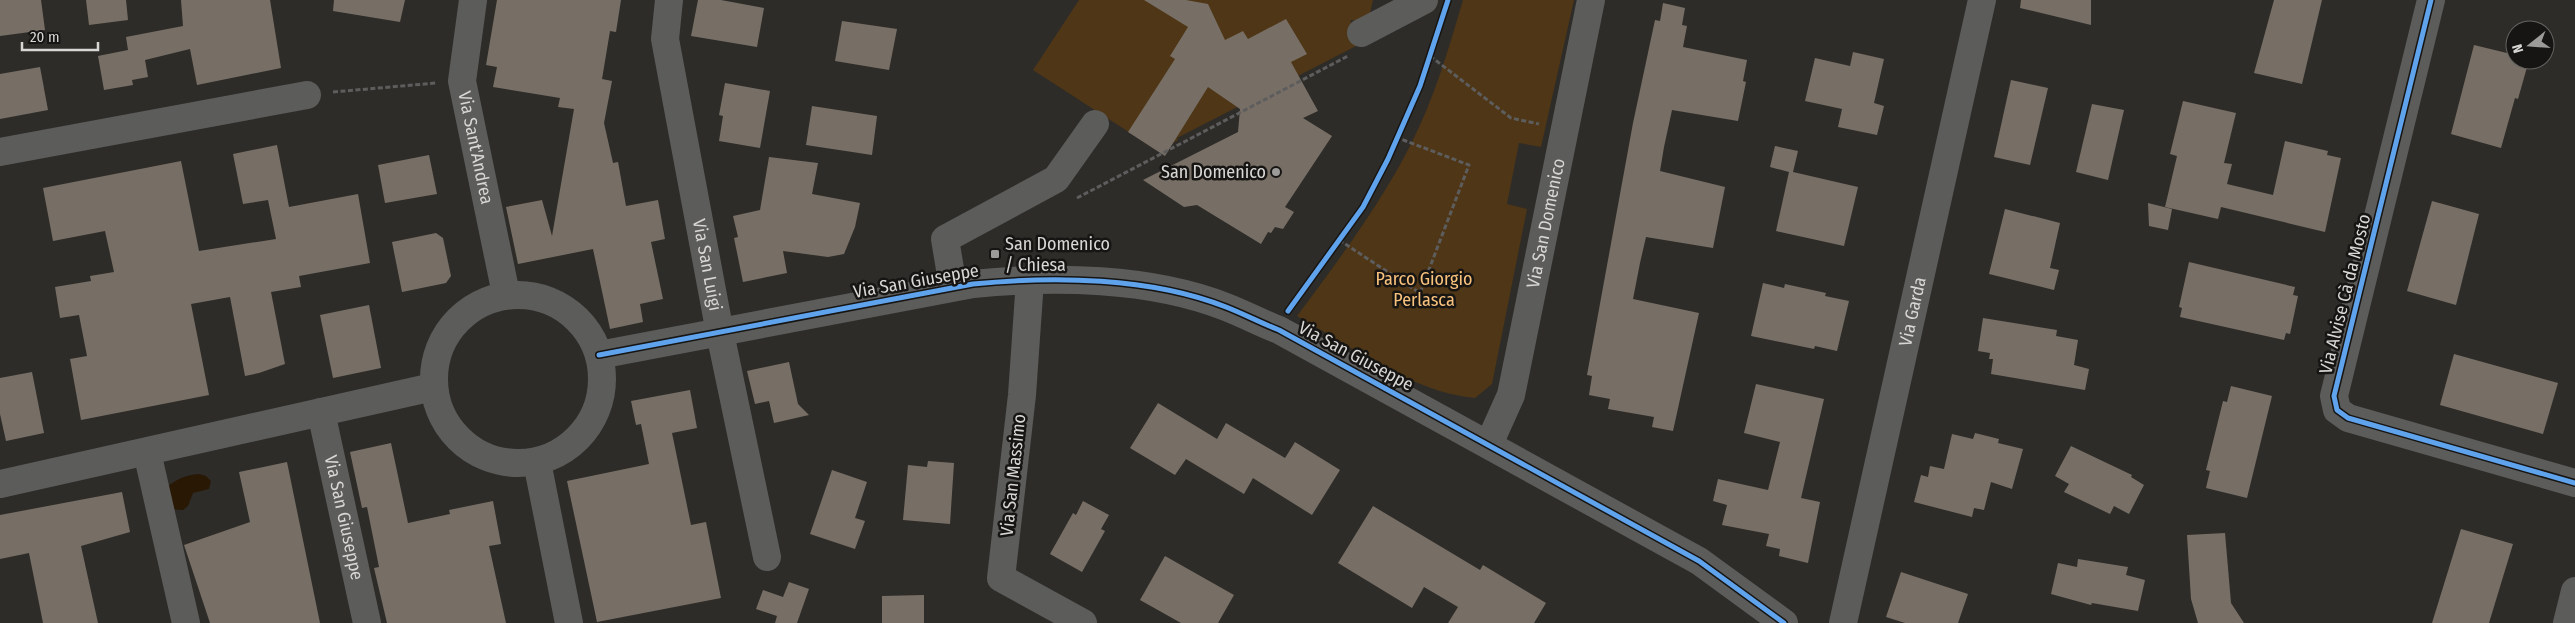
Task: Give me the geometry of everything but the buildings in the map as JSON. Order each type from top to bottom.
[{"type":"street","name":"Via Sant'Andrea","points":[[473,0],[462,81],[506,294]]},
{"type":"street","name":"Via San Luigi","points":[[669,0],[665,39],[720,333],[767,557]]},
{"type":"street","points":[[1358,43],[1424,0]]},
{"type":"street","name":"Via San Domenico","points":[[1489,444],[1511,395],[1591,0]]},
{"type":"street","name":"Via Garda","points":[[1842,623],[1982,0]]},
{"type":"street","name":"Via Alvise Cà da Mosto","points":[[2431,0],[2334,396],[2336,410],[2348,418],[2575,482]]},
{"type":"street","points":[[0,152],[307,95]]},
{"type":"street","points":[[953,287],[945,238],[1056,179],[1095,124]]},
{"type":"street","name":"Via San Giuseppe","points":[[599,355],[953,287],[1030,280],[1119,284],[1170,291],[1225,306],[1279,330],[1699,561],[1784,623]]},
{"type":"street","name":"Via San Massimo","points":[[1030,280],[1022,395],[1001,578],[1083,623]]},
{"type":"street","points":[[506,294],[530,294],[553,302],[574,315],[589,333],[599,355],[602,383],[597,409],[583,433],[562,451],[537,462],[509,464],[481,455],[457,439],[441,415],[433,387],[435,361],[444,337],[460,316],[481,302],[506,294]]},
{"type":"street","points":[[0,484],[433,387]]},
{"type":"street","name":"Via San Giuseppe","points":[[321,412],[367,623]]},
{"type":"street","points":[[147,452],[186,623]]},
{"type":"street","points":[[537,462],[569,623]]},
{"type":"street","points":[[2567,623],[2575,591]]},
{"type":"path","points":[[1074,199],[1358,43]]},
{"type":"path","points":[[1430,56],[1511,118],[1547,126]]},
{"type":"path","points":[[307,95],[462,81]]},
{"type":"path","points":[[1339,240],[1420,293],[1469,165],[1398,138]]},
{"type":"green space","points":[[1079,0],[1373,0],[1368,22],[1350,20],[1362,43],[1177,138],[1178,140],[1158,151],[1033,70]]},
{"type":"green space","name":"Parco Giorgio Perlasca","points":[[1463,0],[1574,0],[1541,147],[1519,143],[1507,204],[1527,209],[1492,384],[1475,398],[1452,394],[1406,378],[1297,316],[1372,211],[1399,167],[1434,91]]},
{"type":"shaded area","points":[[199,474],[206,476],[211,481],[209,489],[193,493],[188,506],[183,510],[169,509],[166,488],[181,478]]},
{"type":"cycle path","points":[[1288,311],[1363,207],[1388,159],[1420,86],[1448,0]]},
{"type":"cycle path","points":[[2431,0],[2334,396],[2337,410],[2348,418],[2575,483]]},
{"type":"cycle path","points":[[599,355],[973,284],[1036,280],[1101,281],[1134,284],[1197,297],[1226,307],[1279,330],[1699,561],[1784,623]]},
{"type":"place","name":"San Domenico","points":[[1276,172]]},
{"type":"place","name":"San Domenico / Chiesa","points":[[995,254]]}]
